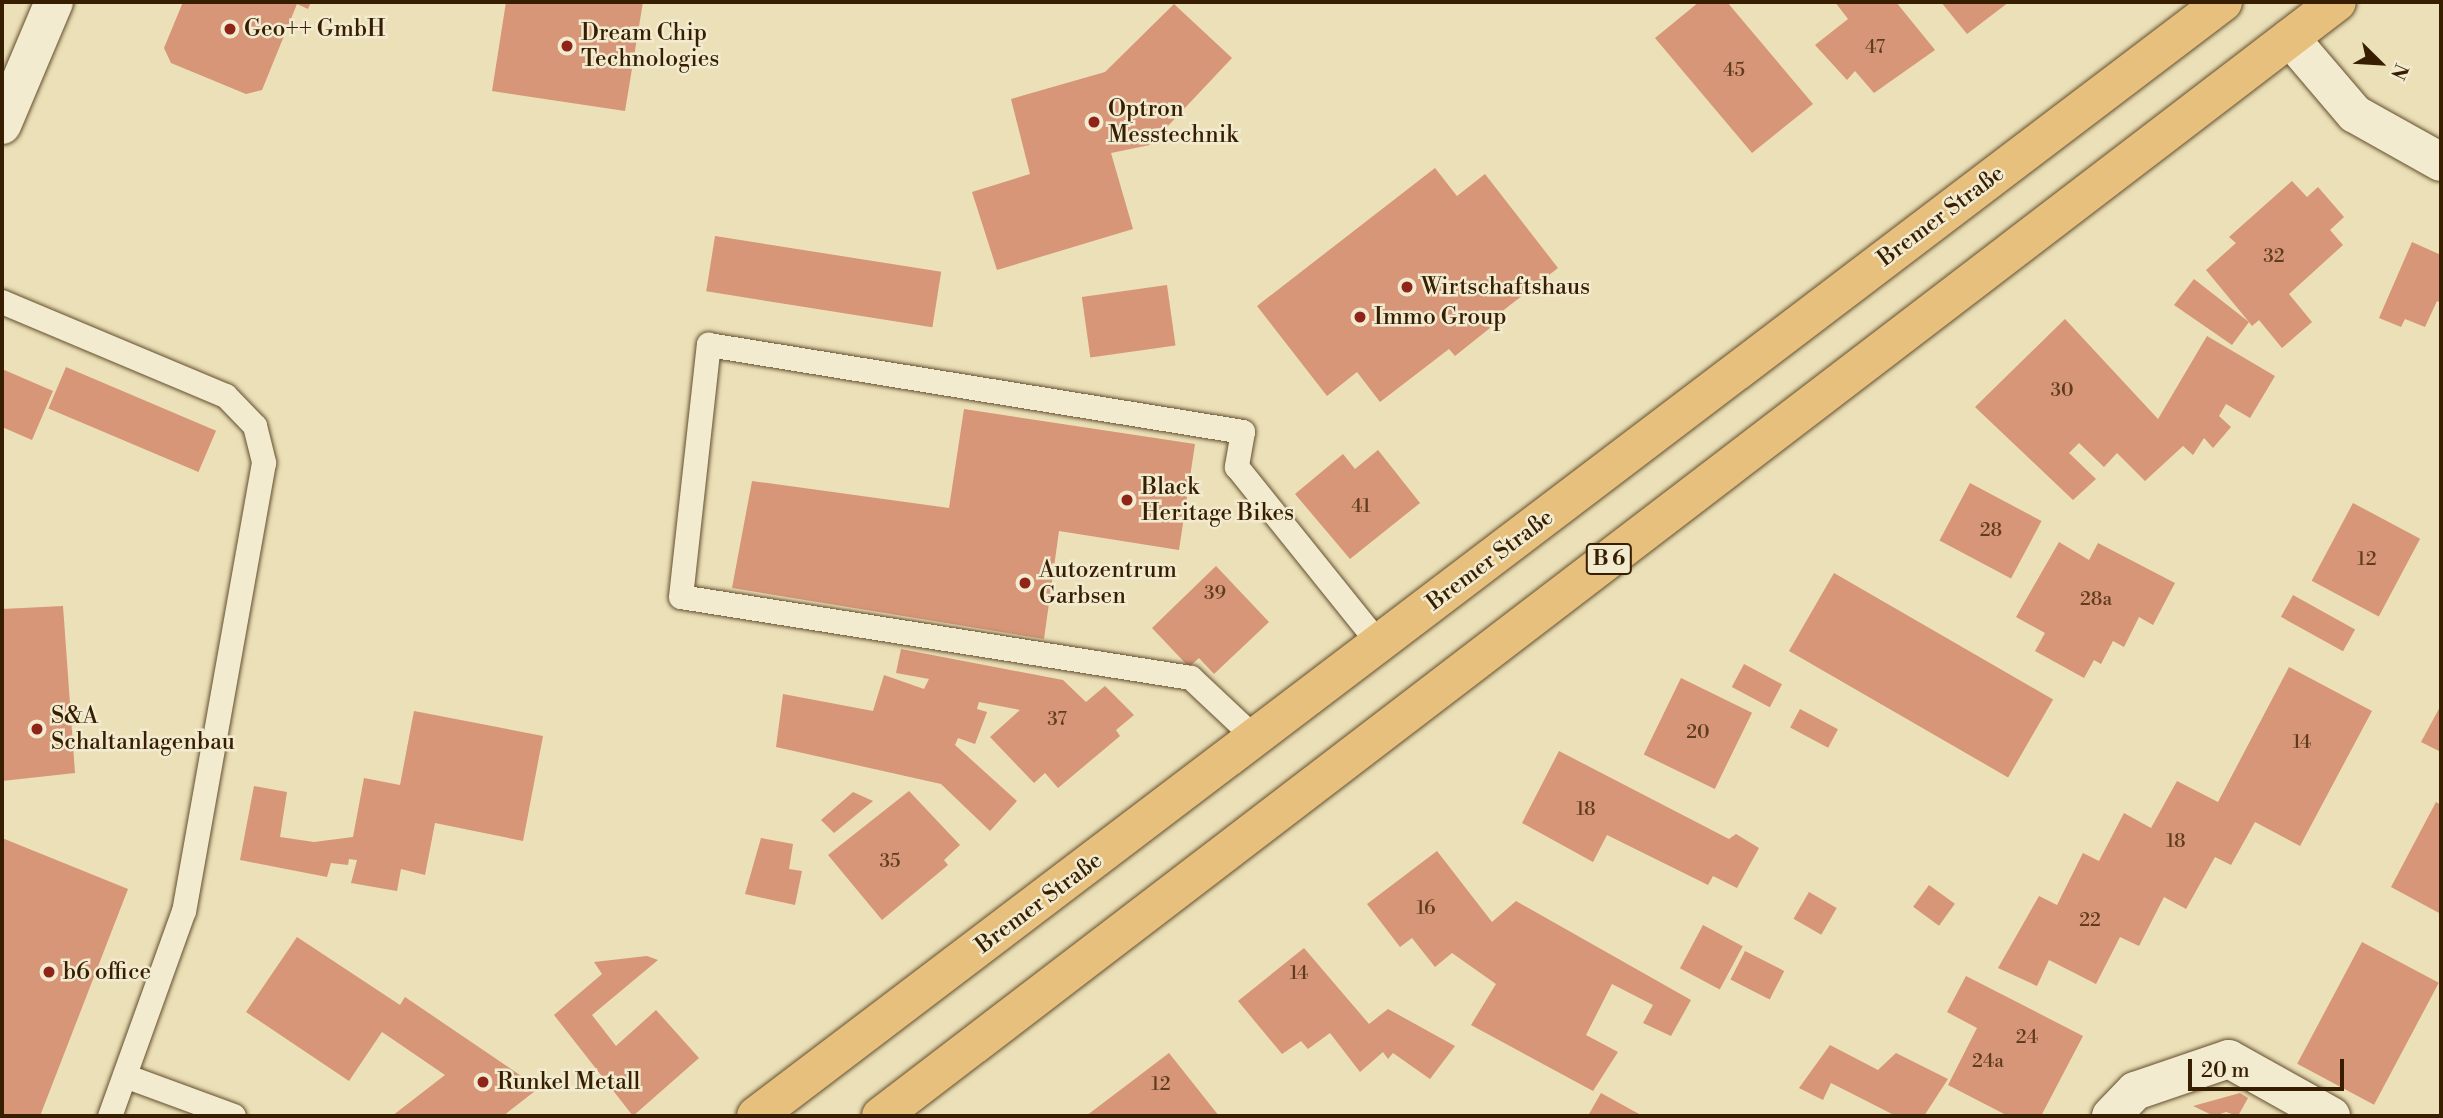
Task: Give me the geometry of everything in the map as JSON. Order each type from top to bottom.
[{"type":"main road","name":"B 6","points":[[881,1116],[2337,2]]},
{"type":"main road","name":"Bremer Straße","points":[[756,1116],[1380,645],[2215,4]]},
{"type":"street","points":[[2,125],[54,2]]},
{"type":"street","points":[[2290,38],[2355,114],[2441,162]]},
{"type":"street","points":[[2111,1116],[2135,1091],[2229,1059],[2331,1116]]},
{"type":"lane","points":[[2,302],[226,396],[255,426],[264,463],[184,911],[110,1116]]},
{"type":"lane","points":[[1255,738],[1191,678],[681,597],[709,345],[1242,432],[1237,467],[1380,645]]},
{"type":"lane","points":[[125,1076],[234,1116]]},
{"type":"building","name":"Geo++ GmbH","points":[[183,2],[311,2],[308,9],[297,4],[262,90],[246,94],[171,63],[164,48]]},
{"type":"building","name":"Dream Chip Technologies","points":[[506,2],[643,2],[625,111],[492,91]]},
{"type":"building","points":[[1699,2],[1727,2],[1813,104],[1752,153],[1655,38]]},
{"type":"building","points":[[1835,2],[1896,2],[1935,50],[1874,93],[1855,71],[1847,80],[1815,45],[1848,19]]},
{"type":"building","points":[[1941,2],[2009,2],[1967,34]]},
{"type":"building","name":"Optron Messtechnik","points":[[1174,4],[1232,58],[1150,145],[1111,153],[1133,229],[997,270],[972,192],[1030,174],[1011,99],[1105,72]]},
{"type":"building","name":"Wirtschaftshaus","points":[[1435,168],[1457,196],[1485,174],[1558,268],[1487,323],[1490,328],[1455,356],[1449,349],[1380,402],[1357,372],[1327,396],[1257,306]]},
{"type":"building","points":[[2292,181],[2307,197],[2318,187],[2344,217],[2330,230],[2343,245],[2289,294],[2312,322],[2282,348],[2259,320],[2252,326],[2206,270],[2236,243],[2229,237]]},
{"type":"building","points":[[715,236],[941,272],[932,327],[706,291]]},
{"type":"building","points":[[2412,242],[2441,255],[2441,303],[2437,301],[2425,327],[2405,319],[2401,327],[2379,318]]},
{"type":"building","points":[[2194,279],[2249,322],[2232,345],[2174,305]]},
{"type":"building","points":[[1167,285],[1175,345],[1090,357],[1082,297]]},
{"type":"building","points":[[2065,319],[2158,419],[2207,336],[2275,376],[2250,418],[2226,404],[2219,416],[2231,427],[2213,448],[2204,438],[2193,455],[2183,446],[2145,481],[2117,453],[2104,467],[2079,443],[2069,453],[2096,479],[2073,500],[1975,407]]},
{"type":"building","points":[[66,367],[216,431],[198,472],[48,408]]},
{"type":"building","points":[[2,369],[53,391],[32,440],[2,427]]},
{"type":"building","points":[[964,409],[1195,444],[1179,550],[1059,531],[1044,639],[732,588],[752,481],[949,508]]},
{"type":"building","points":[[1378,450],[1420,503],[1350,559],[1295,494],[1343,454],[1355,469]]},
{"type":"building","points":[[1970,483],[2042,521],[2011,578],[1939,540]]},
{"type":"building","points":[[2353,503],[2420,539],[2379,616],[2312,581]]},
{"type":"building","points":[[2059,542],[2089,560],[2098,543],[2175,583],[2153,625],[2139,617],[2124,647],[2113,641],[2101,664],[2094,660],[2084,678],[2035,651],[2045,633],[2016,617]]},
{"type":"building","points":[[1216,566],[1269,622],[1214,674],[1199,658],[1189,667],[1152,628]]},
{"type":"building","points":[[1834,573],[2053,699],[2008,777],[1789,651]]},
{"type":"building","points":[[2293,595],[2355,629],[2343,651],[2281,617]]},
{"type":"building","name":"S&A Schaltanlagenbau","points":[[63,606],[75,773],[2,781],[2,609]]},
{"type":"building","points":[[901,649],[1063,680],[1086,702],[1105,686],[1134,715],[1116,730],[1120,736],[1058,788],[1045,773],[1034,783],[990,737],[1020,710],[979,702],[977,709],[987,712],[975,744],[958,738],[955,745],[1017,801],[990,831],[941,784],[776,747],[783,694],[873,711],[884,675],[924,689],[929,679],[896,673]]},
{"type":"building","points":[[1744,664],[1782,684],[1770,707],[1732,687]]},
{"type":"building","points":[[2289,667],[2372,711],[2300,846],[2255,822],[2231,865],[2215,857],[2186,909],[2164,897],[2139,946],[2120,937],[2096,984],[2049,960],[2037,986],[1998,968],[2039,896],[2057,905],[2083,853],[2099,861],[2124,813],[2151,828],[2177,781],[2218,802]]},
{"type":"building","points":[[1681,678],[1752,713],[1715,789],[1644,754]]},
{"type":"building","points":[[2441,705],[2441,752],[2421,742]]},
{"type":"building","points":[[1800,709],[1838,729],[1828,748],[1790,728]]},
{"type":"building","points":[[414,711],[543,736],[523,841],[435,823],[425,875],[401,869],[397,891],[351,883],[357,860],[349,859],[348,865],[331,863],[327,877],[240,860],[254,786],[287,792],[280,837],[314,842],[353,837],[364,778],[400,785]]},
{"type":"building","points":[[1559,751],[1729,839],[1736,834],[1759,848],[1737,888],[1713,876],[1708,885],[1607,835],[1593,862],[1522,823]]},
{"type":"building","points":[[909,791],[960,845],[944,860],[948,865],[882,920],[828,855]]},
{"type":"building","points":[[853,792],[873,801],[834,833],[821,820]]},
{"type":"building","points":[[2436,802],[2441,805],[2441,914],[2391,887]]},
{"type":"building","name":"b6 office","points":[[2,838],[128,889],[40,1116],[2,1116]]},
{"type":"building","points":[[761,838],[793,844],[789,869],[802,871],[795,905],[745,894]]},
{"type":"building","points":[[1437,851],[1492,922],[1516,901],[1691,1000],[1671,1036],[1643,1023],[1653,1005],[1612,984],[1586,1035],[1618,1052],[1593,1091],[1471,1025],[1496,984],[1452,953],[1435,967],[1412,938],[1400,947],[1367,904]]},
{"type":"building","points":[[1929,885],[1955,904],[1939,926],[1913,907]]},
{"type":"building","points":[[1809,892],[1837,908],[1821,935],[1794,919]]},
{"type":"building","points":[[1703,925],[1743,946],[1720,989],[1680,968]]},
{"type":"building","points":[[297,937],[400,1005],[405,997],[539,1088],[503,1116],[392,1116],[445,1075],[382,1032],[349,1081],[246,1012]]},
{"type":"building","points":[[2362,942],[2439,983],[2374,1105],[2297,1064]]},
{"type":"building","points":[[1304,948],[1369,1024],[1388,1009],[1455,1046],[1430,1079],[1393,1053],[1388,1059],[1383,1052],[1360,1072],[1330,1033],[1308,1049],[1301,1041],[1282,1054],[1238,1001]]},
{"type":"building","points":[[1745,951],[1784,971],[1770,999],[1730,980]]},
{"type":"building","points":[[647,956],[658,960],[592,1015],[616,1046],[656,1010],[699,1058],[633,1116],[554,1015],[602,974],[594,962]]},
{"type":"building","points":[[1966,976],[2083,1036],[2041,1116],[2008,1116],[1948,1085],[1977,1028],[1947,1012]]},
{"type":"building","points":[[1830,1045],[1878,1070],[1896,1053],[1948,1079],[1924,1116],[1896,1116],[1831,1083],[1823,1100],[1799,1088]]},
{"type":"building","points":[[1169,1053],[1219,1116],[1086,1116]]},
{"type":"building","points":[[1601,1093],[1639,1114],[1638,1116],[1589,1114]]},
{"type":"building","points":[[2240,1093],[2248,1098],[2238,1116],[2226,1112],[2214,1116],[2193,1106]]},
{"type":"place","name":"Geo++ GmbH","points":[[230,29]]},
{"type":"place","name":"Dream Chip Technologies","points":[[567,46]]},
{"type":"place","name":"Optron Messtechnik","points":[[1094,122]]},
{"type":"place","name":"Wirtschaftshaus","points":[[1407,287]]},
{"type":"place","name":"Immo Group","points":[[1360,317]]},
{"type":"place","name":"Black Heritage Bikes","points":[[1127,500]]},
{"type":"place","name":"Autozentrum Garbsen","points":[[1025,583]]},
{"type":"place","name":"S&A Schaltanlagenbau","points":[[37,729]]},
{"type":"place","name":"b6 office","points":[[49,972]]},
{"type":"place","name":"Runkel Metall","points":[[483,1082]]}]
